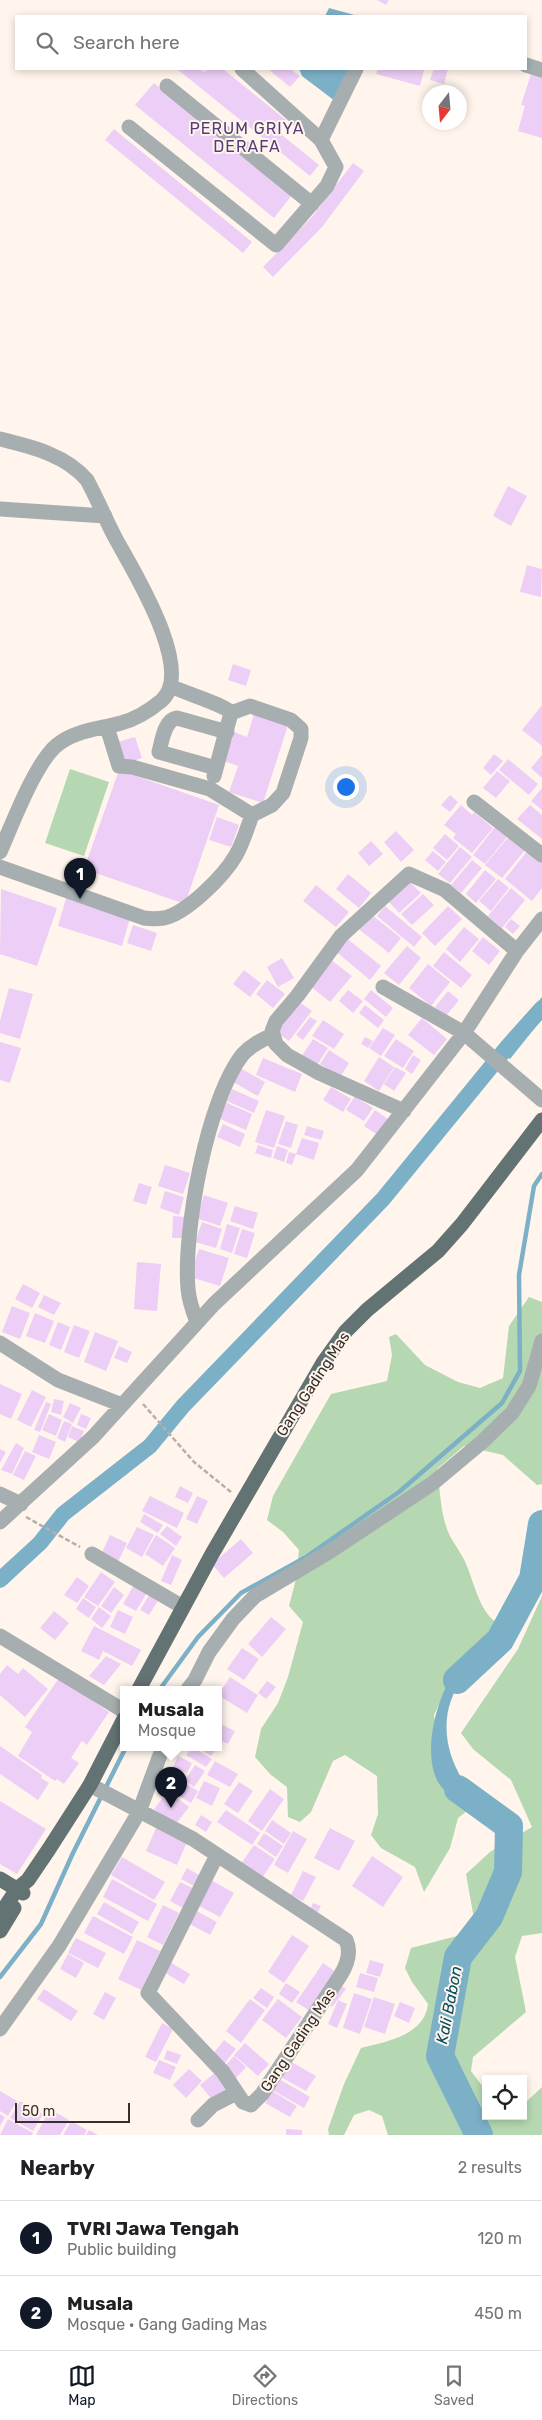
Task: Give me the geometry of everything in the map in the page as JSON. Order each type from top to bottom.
[{"type":"main road","name":"Gang Gading Mas","points":[[141,1686],[242,1500],[323,1363],[346,1331],[367,1310],[438,1251],[462,1224],[542,1120]]},
{"type":"main road","points":[[0,1915],[96,1789],[120,1729]]},
{"type":"main road","points":[[0,1879],[16,1894]]},
{"type":"main road","points":[[0,1931],[16,1894]]},
{"type":"street","points":[[527,65],[542,70]]},
{"type":"street","points":[[129,127],[276,245],[327,186],[336,167],[322,140],[243,70]]},
{"type":"street","points":[[322,140],[356,70]]},
{"type":"street","points":[[167,86],[312,204]]},
{"type":"street","points":[[0,439],[53,455],[76,467],[87,480],[157,618],[170,659],[171,686],[162,700],[144,713],[107,727],[87,731],[56,745],[32,781],[0,852]]},
{"type":"street","points":[[0,509],[105,516]]},
{"type":"street","points":[[171,686],[194,697],[224,706],[231,713]]},
{"type":"street","points":[[0,867],[144,918],[165,918],[176,913],[196,899],[226,870],[244,839],[252,816],[272,805],[283,793],[302,738],[301,729],[291,720],[250,706],[231,713]]},
{"type":"street","points":[[210,789],[231,713]]},
{"type":"street","points":[[216,768],[159,752],[168,722],[172,718],[177,718],[227,732]]},
{"type":"street","points":[[107,727],[119,766],[165,776],[210,789],[252,816]]},
{"type":"street","points":[[165,776],[171,756]]},
{"type":"street","points":[[474,802],[542,855]]},
{"type":"street","points":[[404,1111],[319,1073],[287,1055],[276,1044],[272,1035],[276,1021],[341,936],[409,874],[445,890],[517,951]]},
{"type":"street","points":[[0,1522],[24,1511],[197,1322],[243,1276],[357,1170],[464,1033],[517,951],[542,919]]},
{"type":"street","points":[[383,987],[464,1033],[541,1099]]},
{"type":"street","points":[[197,1322],[189,1299],[188,1269],[195,1195],[209,1133],[222,1093],[244,1054],[254,1044],[272,1035]]},
{"type":"street","points":[[190,1686],[214,1645],[233,1619],[255,1596],[329,1552],[434,1483],[506,1419],[529,1386],[542,1341]]},
{"type":"street","points":[[0,1343],[58,1380],[122,1405]]},
{"type":"street","points":[[0,1494],[24,1511]]},
{"type":"street","points":[[87,1551],[183,1607]]},
{"type":"street","points":[[0,1636],[120,1709]]},
{"type":"street","points":[[0,2029],[59,1946],[135,1810],[161,1751]]},
{"type":"street","name":"Gang Gading Mas","points":[[96,1789],[193,1839],[346,1940],[349,1951],[347,1962],[340,1976],[258,2100],[247,2105],[236,2094]]},
{"type":"street","points":[[198,2120],[212,2105],[236,2094],[223,2072],[147,1992],[217,1855]]},
{"type":"path","points":[[143,1405],[194,1462],[242,1500]]},
{"type":"path","points":[[24,1511],[87,1551]]},
{"type":"green space","points":[[70,769],[109,782],[84,856],[45,843]]},
{"type":"green space","points":[[529,1297],[542,1302],[542,1484],[537,1485],[503,1455],[464,1446],[437,1469],[442,1512],[449,1534],[466,1564],[482,1606],[488,1615],[504,1625],[498,1638],[479,1651],[450,1680],[434,1715],[448,1795],[471,1808],[458,1818],[450,1848],[424,1892],[415,1867],[381,1848],[371,1835],[378,1814],[377,1776],[345,1755],[333,1761],[311,1812],[300,1822],[288,1817],[287,1787],[271,1775],[255,1757],[261,1729],[278,1703],[288,1677],[303,1622],[289,1606],[296,1579],[299,1550],[283,1532],[267,1520],[273,1496],[331,1394],[387,1381],[392,1355],[389,1337],[396,1334],[425,1365],[458,1382],[480,1388],[503,1378],[509,1326]]},
{"type":"green space","points":[[542,1596],[542,1933],[522,1936],[515,1957],[526,2012],[473,2057],[471,2071],[482,2086],[482,2120],[527,2120],[527,2101],[542,2087],[542,2135],[388,2135],[382,2116],[369,2110],[354,2115],[344,2135],[329,2135],[328,2129],[344,2084],[361,2048],[403,2035],[420,2023],[425,2015],[428,2004],[412,1982],[405,1968],[411,1948],[457,1936],[474,1919],[466,1874],[490,1852],[532,1827],[511,1780],[473,1749],[461,1733],[518,1649]]},
{"type":"water","points":[[329,8],[354,15],[326,15]]},
{"type":"water","points":[[299,70],[351,70],[335,101],[302,76]]},
{"type":"water","points":[[542,997],[542,1019],[510,1059],[497,1047],[512,1033]]},
{"type":"water","points":[[479,1651],[487,1656],[466,1674],[456,1690],[450,1703],[447,1731],[448,1745],[458,1772],[466,1785],[491,1809],[485,1812],[477,1811],[467,1806],[444,1790],[438,1782],[431,1758],[435,1717],[444,1691],[455,1673]]},
{"type":"building","points":[[377,0],[389,0],[386,5]]},
{"type":"building","points":[[178,70],[201,70],[204,72],[206,70],[224,70],[286,120],[277,131],[319,165],[310,176]]},
{"type":"building","points":[[269,70],[291,70],[300,76],[290,87]]},
{"type":"building","points":[[378,70],[424,70],[420,86],[376,74]]},
{"type":"building","points":[[434,70],[448,70],[444,84],[430,80]]},
{"type":"building","points":[[532,71],[542,74],[542,138],[518,131],[525,106],[521,105]]},
{"type":"building","points":[[154,83],[292,195],[274,218],[135,105]]},
{"type":"building","points":[[114,129],[252,242],[243,253],[105,140]]},
{"type":"building","points":[[353,163],[364,171],[322,227],[273,277],[263,267],[312,217]]},
{"type":"building","points":[[508,486],[527,496],[511,526],[493,516]]},
{"type":"building","points":[[527,565],[542,569],[541,597],[520,592]]},
{"type":"building","points":[[233,664],[251,670],[246,686],[228,680]]},
{"type":"building","points":[[542,705],[542,746],[522,730]]},
{"type":"building","points":[[254,714],[288,725],[263,803],[229,792],[238,766],[224,761],[234,732],[247,737]]},
{"type":"building","points":[[135,737],[142,758],[121,765],[114,743]]},
{"type":"building","points":[[494,754],[503,761],[491,775],[483,768]]},
{"type":"building","points":[[542,755],[542,778],[531,768]]},
{"type":"building","points":[[508,759],[538,784],[529,795],[499,770]]},
{"type":"building","points":[[119,770],[219,805],[185,904],[84,869]]},
{"type":"building","points":[[497,771],[510,781],[496,798],[483,788]]},
{"type":"building","points":[[542,788],[542,810],[531,801]]},
{"type":"building","points":[[450,795],[458,802],[450,812],[441,805]]},
{"type":"building","points":[[461,805],[472,815],[474,812],[493,828],[472,853],[453,838],[456,834],[444,825]]},
{"type":"building","points":[[530,805],[542,815],[542,839],[517,819]]},
{"type":"building","points":[[217,817],[239,825],[231,847],[209,840]]},
{"type":"building","points":[[495,827],[507,837],[485,864],[473,855]]},
{"type":"building","points":[[396,831],[414,850],[401,862],[384,842]]},
{"type":"building","points":[[445,834],[459,846],[447,860],[433,848]]},
{"type":"building","points":[[510,835],[527,848],[502,878],[485,865]]},
{"type":"building","points":[[371,841],[383,854],[369,866],[358,853]]},
{"type":"building","points":[[460,847],[472,857],[450,883],[438,874]]},
{"type":"building","points":[[528,850],[542,861],[542,888],[532,901],[505,879]]},
{"type":"building","points":[[433,851],[446,862],[438,871],[425,860]]},
{"type":"building","points":[[472,860],[482,868],[461,893],[451,885]]},
{"type":"building","points":[[485,870],[496,879],[476,903],[466,894]]},
{"type":"building","points":[[348,874],[371,893],[359,908],[336,889]]},
{"type":"building","points":[[498,879],[509,888],[491,911],[479,901]]},
{"type":"building","points":[[410,882],[421,893],[399,913],[389,902]]},
{"type":"building","points":[[316,885],[349,912],[336,927],[303,901]]},
{"type":"building","points":[[511,888],[525,900],[502,928],[488,916]]},
{"type":"building","points":[[1,889],[57,908],[37,966],[0,954]]},
{"type":"building","points":[[423,894],[434,905],[412,925],[401,914]]},
{"type":"building","points":[[67,895],[131,915],[122,946],[58,926]]},
{"type":"building","points":[[385,906],[422,937],[414,947],[377,916]]},
{"type":"building","points":[[448,906],[462,919],[435,946],[422,933]]},
{"type":"building","points":[[368,912],[401,938],[389,953],[356,927]]},
{"type":"building","points":[[511,919],[520,926],[513,934],[505,927]]},
{"type":"building","points":[[133,925],[157,933],[151,951],[127,943]]},
{"type":"building","points":[[464,927],[479,939],[460,962],[446,949]]},
{"type":"building","points":[[344,936],[381,966],[370,980],[333,949]]},
{"type":"building","points":[[483,937],[500,951],[489,965],[472,951]]},
{"type":"building","points":[[407,946],[421,958],[399,985],[384,973]]},
{"type":"building","points":[[444,952],[472,975],[461,988],[433,966]]},
{"type":"building","points":[[282,958],[294,978],[278,987],[267,967]]},
{"type":"building","points":[[331,960],[352,976],[330,1002],[310,986]]},
{"type":"building","points":[[428,964],[450,982],[431,1006],[409,988]]},
{"type":"building","points":[[244,970],[261,983],[250,997],[233,984]]},
{"type":"building","points":[[267,980],[285,994],[273,1008],[256,994]]},
{"type":"building","points":[[9,988],[33,994],[20,1039],[0,1033],[0,1021]]},
{"type":"building","points":[[348,990],[363,1001],[353,1013],[339,1001]]},
{"type":"building","points":[[371,990],[393,1008],[386,1017],[364,999]]},
{"type":"building","points":[[448,991],[459,1000],[446,1016],[435,1007]]},
{"type":"building","points":[[298,1001],[312,1011],[289,1041],[275,1031]]},
{"type":"building","points":[[365,1005],[384,1020],[378,1028],[359,1013]]},
{"type":"building","points":[[310,1017],[317,1021],[303,1040],[296,1035]]},
{"type":"building","points":[[422,1018],[447,1039],[434,1055],[408,1035]]},
{"type":"building","points":[[323,1020],[344,1034],[334,1049],[312,1036]]},
{"type":"building","points":[[383,1028],[395,1035],[381,1056],[369,1048]]},
{"type":"building","points":[[365,1037],[373,1041],[368,1048],[361,1044]]},
{"type":"building","points":[[313,1039],[328,1048],[316,1067],[301,1057]]},
{"type":"building","points":[[396,1039],[414,1051],[403,1068],[384,1056]]},
{"type":"building","points":[[0,1042],[21,1048],[10,1083],[0,1080]]},
{"type":"building","points":[[329,1050],[349,1063],[340,1077],[320,1064]]},
{"type":"building","points":[[413,1055],[421,1060],[412,1074],[405,1069]]},
{"type":"building","points":[[379,1057],[394,1067],[379,1091],[364,1081]]},
{"type":"building","points":[[263,1058],[302,1074],[295,1092],[256,1075]]},
{"type":"building","points":[[395,1067],[406,1073],[394,1091],[384,1084]]},
{"type":"building","points":[[240,1068],[265,1082],[258,1096],[233,1082]]},
{"type":"building","points":[[331,1087],[351,1099],[343,1112],[323,1100]]},
{"type":"building","points":[[232,1089],[259,1101],[254,1113],[227,1101]]},
{"type":"building","points":[[355,1096],[373,1108],[364,1121],[346,1110]]},
{"type":"building","points":[[225,1102],[252,1114],[246,1130],[218,1118]]},
{"type":"building","points":[[266,1110],[285,1116],[274,1148],[255,1142]]},
{"type":"building","points":[[375,1110],[388,1119],[378,1135],[364,1126]]},
{"type":"building","points":[[286,1121],[298,1125],[291,1148],[278,1144]]},
{"type":"building","points":[[223,1124],[245,1134],[240,1147],[217,1137]]},
{"type":"building","points":[[307,1126],[324,1131],[321,1140],[304,1135]]},
{"type":"building","points":[[302,1138],[319,1143],[314,1160],[296,1154]]},
{"type":"building","points":[[258,1145],[273,1150],[271,1158],[255,1153]]},
{"type":"building","points":[[277,1146],[288,1150],[284,1162],[273,1158]]},
{"type":"building","points":[[289,1152],[296,1154],[292,1165],[286,1163]]},
{"type":"building","points":[[165,1165],[190,1173],[183,1194],[158,1186]]},
{"type":"building","points":[[139,1183],[152,1187],[146,1205],[133,1201]]},
{"type":"building","points":[[165,1191],[184,1197],[179,1215],[160,1208]]},
{"type":"building","points":[[204,1195],[228,1203],[220,1226],[196,1218]]},
{"type":"building","points":[[235,1206],[258,1213],[253,1229],[230,1221]]},
{"type":"building","points":[[173,1216],[188,1217],[187,1238],[172,1238]]},
{"type":"building","points":[[202,1222],[222,1229],[216,1248],[195,1242]]},
{"type":"building","points":[[227,1224],[240,1228],[232,1253],[220,1249]]},
{"type":"building","points":[[242,1229],[255,1233],[247,1258],[234,1254]]},
{"type":"building","points":[[199,1249],[229,1258],[220,1286],[190,1277]]},
{"type":"building","points":[[137,1262],[161,1264],[157,1311],[134,1309]]},
{"type":"building","points":[[23,1284],[40,1293],[32,1308],[15,1299]]},
{"type":"building","points":[[44,1295],[61,1303],[54,1315],[38,1307]]},
{"type":"building","points":[[12,1306],[30,1313],[20,1339],[2,1332]]},
{"type":"building","points":[[35,1313],[54,1321],[45,1343],[26,1336]]},
{"type":"building","points":[[58,1322],[70,1327],[61,1350],[49,1345]]},
{"type":"building","points":[[74,1325],[90,1331],[79,1358],[64,1352]]},
{"type":"building","points":[[95,1332],[118,1341],[106,1371],[84,1362]]},
{"type":"building","points":[[119,1346],[132,1352],[127,1363],[114,1358]]},
{"type":"building","points":[[0,1384],[22,1394],[11,1419],[0,1414]]},
{"type":"building","points":[[32,1390],[46,1397],[31,1427],[17,1420]]},
{"type":"building","points":[[54,1399],[64,1401],[61,1415],[51,1412]]},
{"type":"building","points":[[46,1402],[51,1404],[40,1432],[34,1430]]},
{"type":"building","points":[[70,1403],[81,1408],[73,1423],[63,1417]]},
{"type":"building","points":[[49,1414],[62,1420],[56,1436],[42,1430]]},
{"type":"building","points":[[81,1414],[91,1418],[86,1429],[77,1425]]},
{"type":"building","points":[[64,1421],[72,1424],[65,1442],[57,1438]]},
{"type":"building","points":[[72,1426],[84,1431],[79,1442],[68,1437]]},
{"type":"building","points":[[39,1435],[56,1442],[49,1459],[32,1452]]},
{"type":"building","points":[[16,1443],[24,1448],[12,1474],[1,1470]]},
{"type":"building","points":[[0,1449],[6,1452],[0,1463]]},
{"type":"building","points":[[25,1451],[36,1456],[24,1480],[13,1475]]},
{"type":"building","points":[[180,1486],[193,1493],[188,1503],[175,1497]]},
{"type":"building","points":[[150,1496],[184,1513],[177,1528],[142,1511]]},
{"type":"building","points":[[197,1496],[208,1501],[197,1524],[186,1519]]},
{"type":"building","points":[[144,1514],[163,1525],[158,1533],[140,1522]]},
{"type":"building","points":[[167,1526],[182,1537],[176,1546],[160,1534]]},
{"type":"building","points":[[137,1527],[154,1535],[142,1557],[126,1548]]},
{"type":"building","points":[[110,1535],[127,1543],[117,1564],[100,1557]]},
{"type":"building","points":[[156,1535],[175,1548],[163,1566],[145,1554]]},
{"type":"building","points":[[241,1539],[253,1553],[224,1578],[212,1564]]},
{"type":"building","points":[[172,1555],[182,1560],[171,1585],[161,1581]]},
{"type":"building","points":[[101,1572],[115,1582],[98,1606],[84,1597]]},
{"type":"building","points":[[77,1577],[89,1586],[77,1603],[64,1595]]},
{"type":"building","points":[[134,1585],[147,1593],[136,1611],[123,1604]]},
{"type":"building","points":[[114,1587],[124,1595],[111,1613],[101,1606]]},
{"type":"building","points":[[152,1590],[161,1596],[149,1615],[140,1610]]},
{"type":"building","points":[[83,1598],[96,1607],[89,1618],[76,1609]]},
{"type":"building","points":[[99,1607],[111,1616],[102,1628],[91,1619]]},
{"type":"building","points":[[118,1610],[133,1617],[125,1634],[110,1627]]},
{"type":"building","points":[[54,1611],[69,1623],[55,1640],[40,1628]]},
{"type":"building","points":[[271,1617],[286,1629],[262,1657],[248,1644]]},
{"type":"building","points":[[94,1626],[141,1650],[132,1666],[103,1651],[99,1660],[81,1651]]},
{"type":"building","points":[[242,1648],[259,1659],[244,1680],[227,1669]]},
{"type":"building","points":[[106,1656],[121,1664],[104,1685],[89,1676]]},
{"type":"building","points":[[7,1665],[18,1674],[23,1668],[48,1689],[25,1717],[0,1695],[0,1674]]},
{"type":"building","points":[[230,1677],[258,1695],[247,1713],[222,1697],[222,1689]]},
{"type":"building","points":[[59,1678],[109,1712],[87,1745],[82,1741],[71,1758],[79,1763],[64,1784],[57,1779],[55,1781],[18,1756],[32,1732],[25,1727]]},
{"type":"building","points":[[267,1681],[276,1687],[266,1699],[258,1693]]},
{"type":"building","points":[[222,1724],[235,1731],[228,1744],[222,1741]]},
{"type":"building","points":[[0,1746],[42,1775],[41,1778],[49,1783],[38,1800],[0,1774]]},
{"type":"building","points":[[189,1751],[199,1751],[212,1759],[206,1767],[186,1755]]},
{"type":"building","points":[[203,1751],[214,1751],[211,1756]]},
{"type":"building","points":[[178,1756],[192,1763],[187,1773],[173,1767]]},
{"type":"building","points":[[215,1761],[238,1774],[230,1787],[207,1775]]},
{"type":"building","points":[[195,1765],[205,1771],[194,1787],[185,1780]]},
{"type":"building","points":[[175,1777],[198,1791],[191,1803],[167,1789]]},
{"type":"building","points":[[204,1781],[220,1788],[212,1806],[196,1798]]},
{"type":"building","points":[[239,1782],[253,1791],[238,1813],[224,1804]]},
{"type":"building","points":[[270,1789],[284,1799],[262,1831],[248,1821]]},
{"type":"building","points":[[168,1791],[189,1807],[175,1825],[154,1809]]},
{"type":"building","points":[[0,1801],[46,1829],[17,1874],[0,1864]]},
{"type":"building","points":[[226,1810],[260,1833],[252,1845],[217,1822]]},
{"type":"building","points":[[201,1815],[212,1822],[206,1832],[195,1825]]},
{"type":"building","points":[[272,1820],[291,1833],[284,1844],[265,1831]]},
{"type":"building","points":[[156,1828],[187,1842],[177,1865],[146,1851]]},
{"type":"building","points":[[330,1828],[355,1841],[339,1871],[314,1858]]},
{"type":"building","points":[[293,1831],[307,1839],[288,1873],[274,1865]]},
{"type":"building","points":[[264,1833],[283,1846],[276,1857],[257,1844]]},
{"type":"building","points":[[254,1845],[275,1859],[261,1879],[240,1865]]},
{"type":"building","points":[[372,1856],[403,1877],[383,1907],[352,1886]]},
{"type":"building","points":[[122,1857],[165,1882],[154,1900],[111,1875]]},
{"type":"building","points":[[187,1868],[202,1877],[196,1887],[181,1879]]},
{"type":"building","points":[[303,1871],[316,1877],[303,1901],[291,1895]]},
{"type":"building","points":[[112,1879],[157,1904],[148,1921],[103,1897]]},
{"type":"building","points":[[209,1879],[234,1893],[220,1917],[195,1904]]},
{"type":"building","points":[[180,1882],[195,1889],[185,1909],[170,1901]]},
{"type":"building","points":[[104,1902],[139,1922],[132,1934],[97,1914]]},
{"type":"building","points":[[313,1903],[321,1906],[316,1916],[309,1913]]},
{"type":"building","points":[[163,1905],[179,1913],[163,1945],[147,1937]]},
{"type":"building","points":[[193,1909],[217,1922],[210,1935],[186,1922]]},
{"type":"building","points":[[93,1916],[133,1937],[124,1954],[84,1933]]},
{"type":"building","points":[[292,1935],[309,1946],[284,1983],[268,1972]]},
{"type":"building","points":[[76,1938],[106,1953],[98,1968],[68,1953]]},
{"type":"building","points":[[137,1940],[160,1951],[141,1990],[118,1979]]},
{"type":"building","points":[[68,1954],[84,1963],[76,1978],[60,1969]]},
{"type":"building","points":[[370,1960],[384,1964],[380,1977],[366,1973]]},
{"type":"building","points":[[168,1961],[190,1974],[184,1984],[162,1971]]},
{"type":"building","points":[[323,1963],[336,1972],[310,2011],[296,2002]]},
{"type":"building","points":[[360,1973],[378,1978],[374,1992],[356,1987]]},
{"type":"building","points":[[286,1983],[300,1992],[292,2003],[279,1994]]},
{"type":"building","points":[[338,1983],[346,1989],[332,2007],[324,2000]]},
{"type":"building","points":[[261,1988],[274,1997],[267,2008],[253,1998]]},
{"type":"building","points":[[44,1989],[78,2011],[71,2021],[37,1999]]},
{"type":"building","points":[[105,1992],[116,1998],[104,2020],[93,2014]]},
{"type":"building","points":[[354,1993],[372,1999],[360,2034],[343,2028]]},
{"type":"building","points":[[374,1997],[395,2004],[385,2034],[364,2027]]},
{"type":"building","points":[[250,1999],[265,2010],[241,2043],[226,2031]]},
{"type":"building","points":[[278,1999],[302,2017],[286,2038],[262,2020]]},
{"type":"building","points":[[338,2000],[347,2004],[337,2028],[328,2024]]},
{"type":"building","points":[[400,2002],[415,2008],[409,2023],[394,2016]]},
{"type":"building","points":[[162,2023],[173,2029],[156,2062],[145,2057]]},
{"type":"building","points":[[224,2040],[236,2049],[224,2064],[212,2055]]},
{"type":"building","points":[[245,2043],[269,2064],[258,2076],[234,2055]]},
{"type":"building","points":[[167,2050],[181,2055],[177,2064],[164,2059]]},
{"type":"building","points":[[234,2056],[246,2067],[236,2078],[224,2067]]},
{"type":"building","points":[[159,2060],[176,2067],[170,2080],[153,2073]]},
{"type":"building","points":[[288,2060],[316,2076],[306,2091],[279,2076]]},
{"type":"building","points":[[189,2069],[202,2081],[186,2098],[173,2085]]},
{"type":"building","points":[[217,2071],[232,2090],[215,2103],[200,2085]]},
{"type":"building","points":[[279,2079],[310,2097],[304,2108],[272,2090]]},
{"type":"building","points":[[0,2091],[17,2101],[8,2116],[0,2111]]},
{"type":"building","points":[[272,2091],[297,2106],[290,2117],[265,2103]]},
{"type":"building","points":[[20,2101],[43,2114],[33,2131],[10,2118]]},
{"type":"building","points":[[50,2109],[69,2120],[60,2135],[36,2135]]},
{"type":"building","points":[[0,2114],[5,2117],[0,2126]]},
{"type":"building","points":[[8,2119],[33,2133],[32,2135],[0,2135]]},
{"type":"building","points":[[71,2121],[87,2130],[84,2135],[63,2135]]},
{"type":"building","points":[[286,2129],[302,2130],[302,2135],[286,2135]]},
{"type":"building","points":[[89,2130],[98,2135],[86,2135]]},
{"type":"waterway","points":[[0,1580],[40,1543],[63,1514],[150,1446],[183,1406],[383,1199],[508,1046],[542,1008]]},
{"type":"waterway","points":[[162,1686],[198,1637],[241,1593],[306,1557],[399,1492],[502,1403],[520,1371],[519,1275],[534,1186],[542,1174]]},
{"type":"waterway","name":"Kali Babon","points":[[457,1680],[500,1640],[533,1579],[542,1524]]},
{"type":"waterway","points":[[0,1977],[41,1924],[73,1853],[124,1751]]},
{"type":"waterway","name":"Kali Babon","points":[[458,1789],[509,1826],[508,1872],[489,1917],[458,1957],[440,2056],[479,2135]]},
{"type":"place","name":"TVRI Jawa Tengah","points":[[80,899]]},
{"type":"place","name":"Musala","points":[[171,1808]]},
{"type":"district","name":"PERUM GRIYA DERAFA","points":[[247,137]]}]
